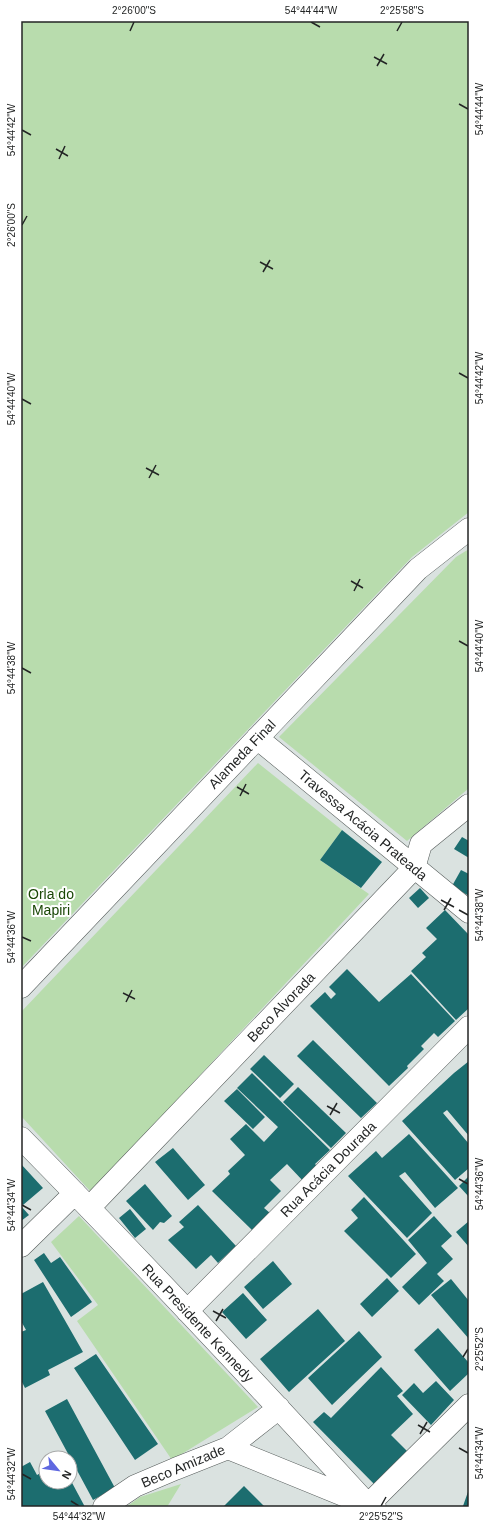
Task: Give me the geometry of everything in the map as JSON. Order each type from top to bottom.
[{"type":"street","name":"Alameda Final","points":[[21,987],[418,569],[469,529]]},
{"type":"street","name":"Travessa Acácia Prateada","points":[[257,738],[469,912]]},
{"type":"street","name":"Beco Alvorada","points":[[21,1246],[82,1201],[414,868],[422,844],[469,805]]},
{"type":"street","name":"Rua Acácia Dourada","points":[[187,1311],[469,1027]]},
{"type":"street","name":"Rua Presidente Kennedy","points":[[21,1138],[371,1506]]},
{"type":"street","points":[[228,1448],[371,1506],[469,1405]]},
{"type":"street","name":"Beco Amizade","points":[[104,1507],[135,1486],[228,1448],[279,1408]]},
{"type":"green space","name":"Orla do Mapiri","points":[[21,21],[469,21],[469,512],[412,557],[21,968]]},
{"type":"green space","points":[[469,549],[469,788],[407,841],[279,737],[456,557]]},
{"type":"green space","points":[[258,763],[342,830],[320,860],[369,894],[91,1192],[21,1116],[21,1012]]},
{"type":"green space","points":[[79,1216],[258,1407],[172,1460],[77,1321],[98,1305],[51,1242]]},
{"type":"green space","points":[[181,1484],[167,1507],[126,1507],[140,1497]]},
{"type":"building","points":[[342,830],[382,862],[361,888],[320,860]]},
{"type":"building","points":[[462,837],[469,841],[469,858],[454,849]]},
{"type":"building","points":[[461,870],[469,874],[469,896],[452,886]]},
{"type":"building","points":[[420,888],[429,898],[418,908],[409,898]]},
{"type":"building","points":[[445,910],[469,935],[469,1008],[456,1020],[411,971],[426,957],[422,953],[437,939],[426,928]]},
{"type":"building","points":[[347,969],[379,1002],[411,974],[455,1021],[438,1037],[434,1033],[421,1046],[424,1049],[407,1066],[408,1068],[389,1086],[310,1006],[325,992],[331,999],[336,994],[329,987]]},
{"type":"building","points":[[313,1040],[377,1103],[361,1118],[297,1056]]},
{"type":"building","points":[[264,1055],[294,1084],[280,1098],[250,1069]]},
{"type":"building","points":[[469,1061],[469,1136],[447,1110],[443,1113],[469,1144],[469,1168],[455,1180],[402,1121]]},
{"type":"building","points":[[252,1073],[330,1150],[315,1164],[318,1167],[304,1182],[287,1164],[270,1180],[281,1191],[264,1208],[270,1213],[252,1230],[212,1191],[230,1174],[228,1171],[245,1155],[230,1139],[246,1124],[264,1142],[278,1127],[237,1088]]},
{"type":"building","points":[[298,1087],[346,1133],[331,1148],[283,1102]]},
{"type":"building","points":[[237,1089],[265,1117],[253,1129],[224,1101]]},
{"type":"building","points":[[409,1134],[458,1188],[435,1208],[405,1172],[399,1176],[432,1213],[407,1238],[348,1176],[376,1151],[382,1158]]},
{"type":"building","points":[[173,1148],[205,1185],[188,1200],[155,1162]]},
{"type":"building","points":[[21,1164],[43,1188],[23,1205],[21,1203]]},
{"type":"building","points":[[469,1176],[469,1197],[459,1186]]},
{"type":"building","points":[[145,1184],[172,1216],[164,1223],[160,1222],[153,1230],[126,1201]]},
{"type":"building","points":[[364,1197],[416,1254],[391,1278],[344,1231],[358,1218],[351,1210]]},
{"type":"building","points":[[198,1205],[236,1246],[218,1263],[211,1255],[196,1269],[168,1240],[184,1227],[179,1222]]},
{"type":"building","points":[[21,1206],[29,1215],[21,1221]]},
{"type":"building","points":[[130,1209],[146,1229],[135,1238],[119,1218]]},
{"type":"building","points":[[434,1216],[452,1236],[441,1246],[453,1259],[437,1274],[444,1281],[419,1305],[402,1287],[427,1263],[408,1240]]},
{"type":"building","points":[[469,1221],[469,1247],[456,1232]]},
{"type":"building","points":[[44,1253],[51,1263],[60,1257],[92,1302],[71,1317],[34,1260]]},
{"type":"building","points":[[273,1261],[292,1284],[263,1309],[244,1287]]},
{"type":"building","points":[[387,1278],[399,1291],[372,1317],[360,1304]]},
{"type":"building","points":[[451,1279],[469,1301],[469,1339],[431,1295]]},
{"type":"building","points":[[43,1282],[83,1352],[48,1370],[50,1375],[25,1388],[21,1380],[21,1332],[26,1330],[21,1321],[21,1294]]},
{"type":"building","points":[[243,1293],[267,1320],[246,1339],[222,1312]]},
{"type":"building","points":[[318,1309],[345,1341],[289,1392],[260,1359]]},
{"type":"building","points":[[438,1328],[469,1363],[469,1373],[450,1391],[414,1350]]},
{"type":"building","points":[[359,1331],[382,1357],[332,1405],[308,1378]]},
{"type":"building","points":[[96,1354],[158,1444],[135,1460],[74,1368]]},
{"type":"building","points":[[381,1367],[403,1391],[397,1396],[413,1414],[391,1435],[407,1451],[374,1484],[313,1422],[324,1412],[331,1418]]},
{"type":"building","points":[[436,1381],[454,1400],[431,1425],[402,1395],[414,1383],[423,1393]]},
{"type":"building","points":[[67,1399],[115,1488],[93,1500],[78,1472],[78,1450],[66,1450],[45,1411]]},
{"type":"building","points":[[30,1462],[38,1474],[38,1490],[76,1490],[85,1507],[21,1507],[21,1467]]},
{"type":"building","points":[[244,1486],[265,1507],[223,1507]]},
{"type":"building","points":[[469,1489],[469,1507],[465,1507],[463,1506]]}]
